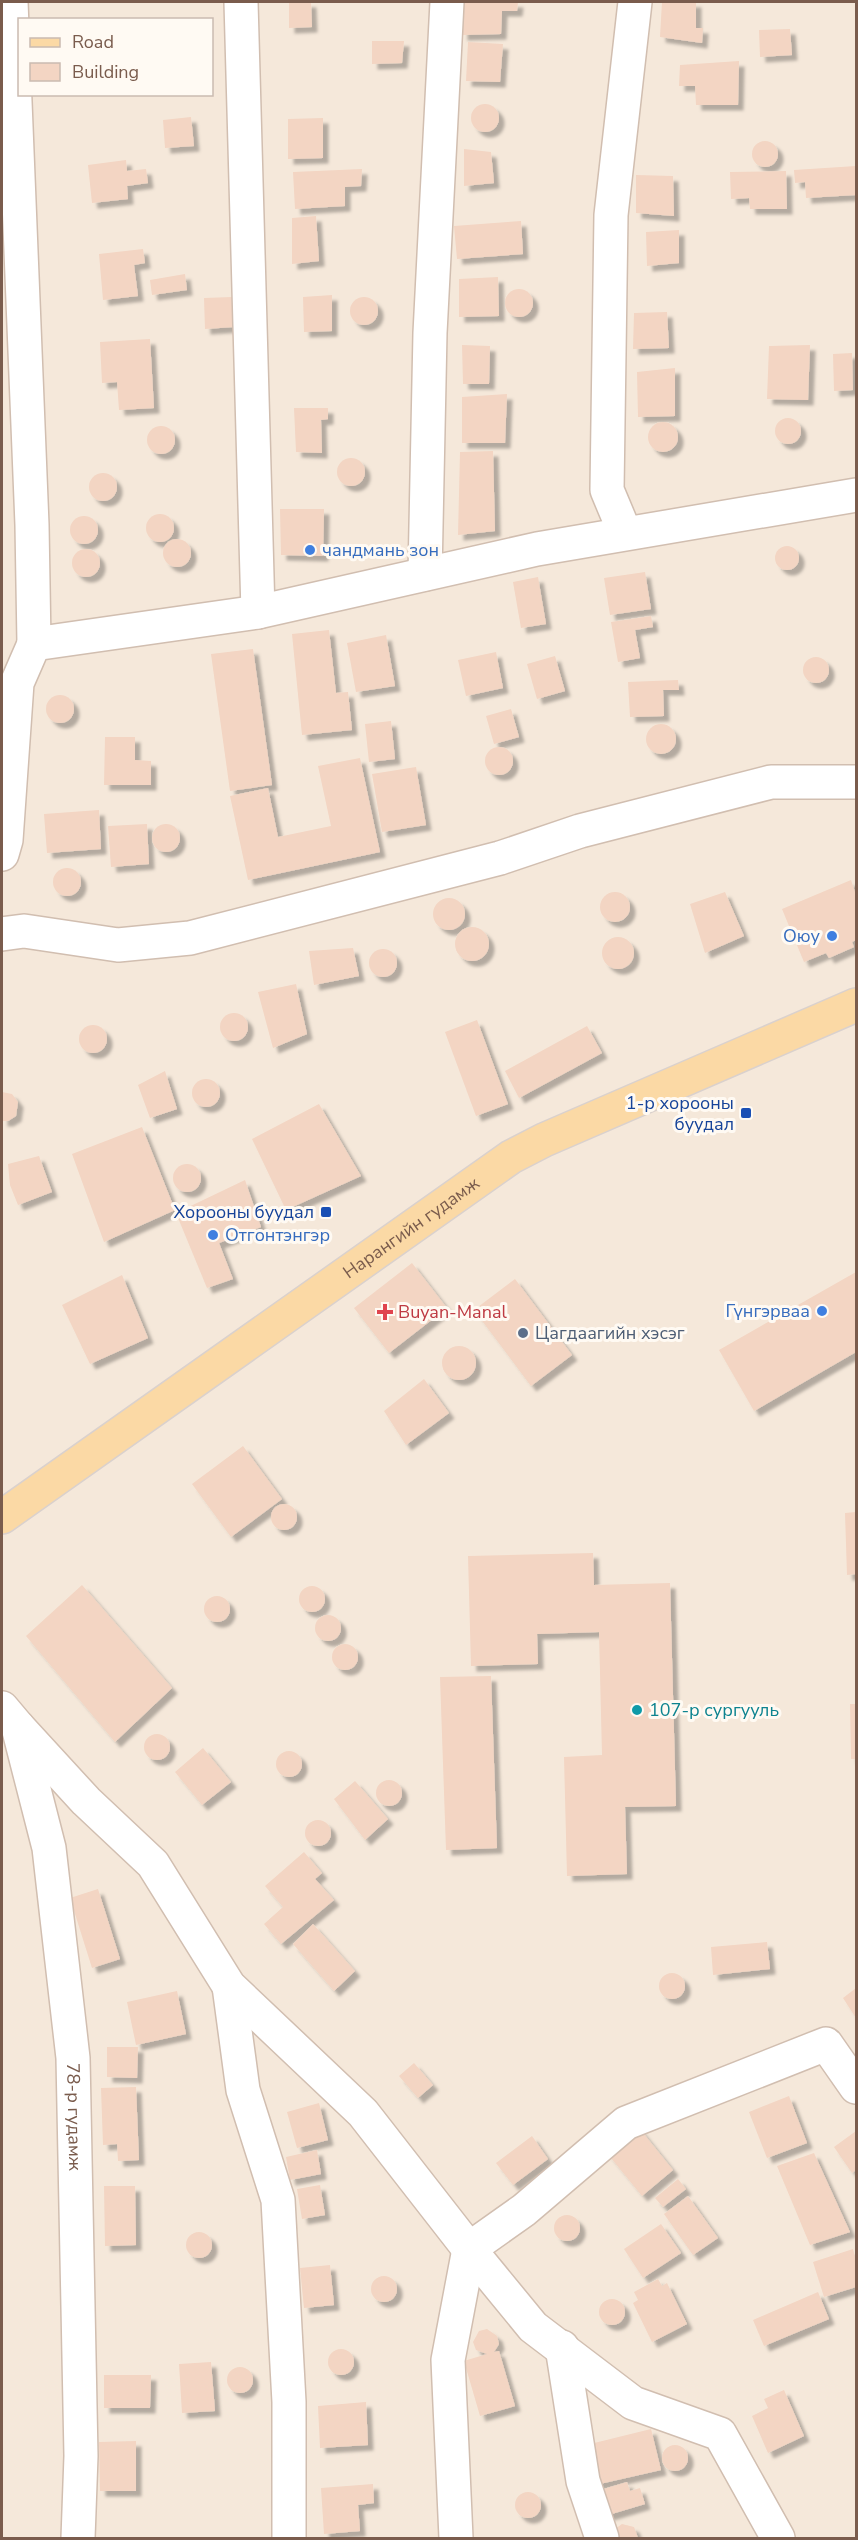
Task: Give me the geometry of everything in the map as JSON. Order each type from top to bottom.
[{"type":"main road","name":"Нарангийн гудамж","points":[[2,1517],[511,1157],[544,1140],[856,1005]]},
{"type":"street","points":[[2,854],[6,840],[17,682],[34,644],[32,525],[11,2]]},
{"type":"street","points":[[241,2],[258,612]]},
{"type":"street","points":[[425,574],[430,333],[447,2]]},
{"type":"street","points":[[625,533],[607,490],[611,215],[635,2]]},
{"type":"street","points":[[34,644],[258,612],[425,574],[625,533],[856,495]]},
{"type":"street","points":[[2,934],[24,931],[118,945],[190,938],[500,858],[580,831],[771,782],[856,782]]},
{"type":"street","points":[[10,1718],[86,1801],[153,1864],[229,1986],[363,2113],[533,2327],[633,2403],[720,2434],[778,2538]]},
{"type":"street","name":"78-р гудамж","points":[[10,1718],[49,1848],[73,2058],[81,2456],[78,2538]]},
{"type":"street","points":[[229,1986],[243,2090],[278,2200],[289,2402],[289,2538]]},
{"type":"street","points":[[456,2538],[448,2360],[469,2249],[524,2210],[626,2123],[826,2044],[856,2087]]},
{"type":"street","points":[[562,2347],[583,2481],[602,2538]]},
{"type":"shaded area","points":[[2,2],[856,2],[856,2538],[2,2538]]},
{"type":"building","points":[[289,2],[311,2],[312,27],[289,28]]},
{"type":"building","points":[[462,2],[518,2],[517,11],[502,11],[501,34],[462,35]]},
{"type":"building","points":[[662,2],[696,2],[696,28],[703,28],[702,43],[660,37]]},
{"type":"building","points":[[790,29],[792,55],[760,57],[759,30]]},
{"type":"building","points":[[372,41],[404,41],[402,63],[372,64]]},
{"type":"building","points":[[468,42],[503,44],[500,82],[466,81]]},
{"type":"building","points":[[739,61],[738,105],[696,105],[695,86],[679,86],[680,65]]},
{"type":"building","points":[[485,104],[495,108],[499,118],[495,128],[485,132],[475,128],[471,118],[475,108]]},
{"type":"building","points":[[191,117],[194,146],[165,148],[163,120]]},
{"type":"building","points":[[323,118],[323,158],[288,159],[288,119]]},
{"type":"building","points":[[765,141],[774,145],[778,154],[774,163],[765,167],[756,163],[752,154],[756,145]]},
{"type":"building","points":[[464,149],[491,152],[494,183],[464,186]]},
{"type":"building","points":[[126,160],[127,171],[146,169],[148,183],[127,186],[128,199],[92,203],[88,165]]},
{"type":"building","points":[[856,166],[856,195],[806,198],[805,182],[795,183],[794,170]]},
{"type":"building","points":[[362,169],[361,186],[345,187],[345,206],[295,209],[293,172]]},
{"type":"building","points":[[786,171],[787,209],[750,209],[749,198],[731,199],[730,172]]},
{"type":"building","points":[[636,175],[673,176],[674,216],[636,213]]},
{"type":"building","points":[[316,216],[319,261],[292,264],[292,218]]},
{"type":"building","points":[[521,221],[523,254],[457,259],[454,226]]},
{"type":"building","points":[[679,230],[679,263],[647,266],[646,232]]},
{"type":"building","points":[[143,249],[145,263],[134,265],[138,296],[103,300],[99,254]]},
{"type":"building","points":[[185,274],[187,290],[152,295],[150,280]]},
{"type":"building","points":[[498,277],[499,316],[459,317],[459,279]]},
{"type":"building","points":[[519,289],[529,293],[533,303],[529,313],[519,317],[509,313],[505,303],[509,293]]},
{"type":"building","points":[[332,295],[332,331],[304,332],[303,297]]},
{"type":"building","points":[[232,297],[234,327],[205,329],[204,298]]},
{"type":"building","points":[[364,297],[374,301],[378,311],[374,321],[364,325],[354,321],[350,311],[354,301]]},
{"type":"building","points":[[667,312],[669,348],[633,349],[634,313]]},
{"type":"building","points":[[150,339],[154,408],[119,410],[117,382],[102,383],[100,342]]},
{"type":"building","points":[[462,345],[490,346],[489,384],[463,384]]},
{"type":"building","points":[[810,345],[808,400],[767,399],[769,346]]},
{"type":"building","points":[[852,353],[853,390],[834,391],[833,354]]},
{"type":"building","points":[[675,368],[675,416],[638,417],[637,372]]},
{"type":"building","points":[[507,394],[505,443],[462,443],[462,397]]},
{"type":"building","points":[[294,408],[328,408],[328,419],[321,420],[322,453],[296,452]]},
{"type":"building","points":[[788,418],[797,422],[801,431],[797,440],[788,444],[779,440],[775,431],[779,422]]},
{"type":"building","points":[[663,422],[674,426],[678,437],[674,448],[663,452],[652,448],[648,437],[652,426]]},
{"type":"building","points":[[161,426],[171,430],[175,440],[171,450],[161,454],[151,450],[147,440],[151,430]]},
{"type":"building","points":[[493,451],[495,531],[458,535],[460,452]]},
{"type":"building","points":[[351,458],[361,462],[365,472],[361,482],[351,486],[341,482],[337,472],[341,462]]},
{"type":"building","points":[[103,473],[113,477],[117,487],[113,497],[103,501],[93,497],[89,487],[93,477]]},
{"type":"building","points":[[280,509],[324,509],[323,556],[281,555]]},
{"type":"building","points":[[160,514],[170,518],[174,528],[170,538],[160,542],[150,538],[146,528],[150,518]]},
{"type":"building","points":[[84,516],[94,520],[98,530],[94,540],[84,544],[74,540],[70,530],[74,520]]},
{"type":"building","points":[[177,539],[187,543],[191,553],[187,563],[177,567],[167,563],[163,553],[167,543]]},
{"type":"building","points":[[787,546],[792,547],[798,553],[798,563],[792,569],[787,570],[782,569],[776,563],[775,558],[776,553],[782,547]]},
{"type":"building","points":[[86,549],[96,553],[100,563],[96,573],[86,577],[76,573],[72,563],[76,553]]},
{"type":"building","points":[[645,572],[651,609],[610,615],[604,578]]},
{"type":"building","points":[[538,577],[546,624],[521,628],[513,582]]},
{"type":"building","points":[[651,616],[653,627],[635,630],[640,658],[618,662],[611,622]]},
{"type":"building","points":[[329,630],[336,693],[348,692],[352,730],[302,735],[292,634]]},
{"type":"building","points":[[386,635],[395,686],[356,692],[347,643]]},
{"type":"building","points":[[253,649],[272,785],[230,791],[211,654]]},
{"type":"building","points":[[496,652],[503,688],[466,696],[458,660]]},
{"type":"building","points":[[555,656],[565,691],[537,699],[527,664]]},
{"type":"building","points":[[816,657],[825,661],[829,670],[825,679],[816,683],[807,679],[803,670],[807,661]]},
{"type":"building","points":[[678,680],[679,690],[663,690],[664,716],[630,717],[628,682]]},
{"type":"building","points":[[60,695],[70,699],[74,709],[70,719],[60,723],[50,719],[46,709],[50,699]]},
{"type":"building","points":[[511,709],[519,737],[494,744],[486,716]]},
{"type":"building","points":[[391,721],[395,759],[369,762],[365,724]]},
{"type":"building","points":[[661,724],[672,728],[676,739],[672,750],[661,754],[650,750],[646,739],[650,728]]},
{"type":"building","points":[[105,737],[135,737],[135,760],[151,761],[151,785],[104,785]]},
{"type":"building","points":[[499,747],[509,751],[513,761],[509,771],[499,775],[489,771],[485,761],[489,751]]},
{"type":"building","points":[[360,758],[380,852],[248,880],[230,796],[268,788],[278,837],[331,826],[318,766]]},
{"type":"building","points":[[416,767],[426,825],[382,832],[372,774]]},
{"type":"building","points":[[99,810],[101,849],[47,853],[44,814]]},
{"type":"building","points":[[147,824],[149,864],[111,867],[108,826]]},
{"type":"building","points":[[166,824],[176,828],[180,838],[176,848],[166,852],[156,848],[152,838],[156,828]]},
{"type":"building","points":[[67,868],[77,872],[81,882],[77,892],[67,896],[57,892],[53,882],[57,872]]},
{"type":"building","points":[[851,880],[856,895],[856,940],[852,942],[854,947],[829,958],[826,953],[804,962],[782,909]]},
{"type":"building","points":[[615,892],[626,896],[630,907],[626,918],[615,922],[604,918],[600,907],[604,896]]},
{"type":"building","points":[[725,892],[744,936],[705,953],[690,904]]},
{"type":"building","points":[[449,898],[460,903],[465,914],[460,925],[449,930],[438,925],[433,914],[438,903]]},
{"type":"building","points":[[472,927],[484,932],[489,944],[484,956],[472,961],[460,956],[455,944],[460,932]]},
{"type":"building","points":[[618,937],[629,942],[634,953],[629,964],[618,969],[607,964],[602,953],[607,942]]},
{"type":"building","points":[[353,948],[359,976],[314,985],[309,951]]},
{"type":"building","points":[[383,949],[393,953],[397,963],[393,973],[383,977],[373,973],[369,963],[373,953]]},
{"type":"building","points":[[296,984],[307,1034],[273,1048],[258,992]]},
{"type":"building","points":[[234,1013],[244,1017],[248,1027],[244,1037],[234,1041],[224,1037],[220,1027],[224,1017]]},
{"type":"building","points":[[477,1020],[508,1104],[476,1116],[445,1032]]},
{"type":"building","points":[[93,1025],[103,1029],[107,1039],[103,1049],[93,1053],[83,1049],[79,1039],[83,1029]]},
{"type":"building","points":[[587,1026],[602,1053],[519,1098],[505,1071]]},
{"type":"building","points":[[165,1071],[177,1109],[150,1118],[138,1085]]},
{"type":"building","points":[[206,1079],[216,1083],[220,1093],[216,1103],[206,1107],[196,1103],[192,1093],[196,1083]]},
{"type":"building","points":[[2,1092],[12,1094],[18,1102],[16,1116],[8,1121],[2,1121]]},
{"type":"building","points":[[319,1104],[361,1176],[286,1210],[252,1139]]},
{"type":"building","points":[[142,1127],[175,1210],[104,1242],[72,1154]]},
{"type":"building","points":[[39,1156],[52,1192],[18,1205],[10,1185],[8,1164]]},
{"type":"building","points":[[187,1164],[197,1168],[201,1178],[197,1188],[187,1192],[177,1188],[173,1178],[177,1168]]},
{"type":"building","name":"Отгонтэнгэр","points":[[245,1180],[261,1227],[219,1243],[233,1279],[207,1288],[176,1213]]},
{"type":"building","points":[[412,1263],[447,1308],[389,1353],[354,1308]]},
{"type":"building","name":"Гүнгэрваа","points":[[856,1272],[856,1352],[754,1411],[719,1350]]},
{"type":"building","points":[[122,1275],[148,1338],[90,1364],[62,1305]]},
{"type":"building","name":"Цагдаагийн хэсэг","points":[[515,1279],[572,1355],[531,1386],[474,1310]]},
{"type":"building","points":[[459,1346],[471,1351],[476,1363],[471,1375],[459,1380],[447,1375],[442,1363],[447,1351]]},
{"type":"building","points":[[424,1379],[449,1413],[406,1445],[384,1411]]},
{"type":"building","points":[[243,1446],[282,1499],[231,1537],[192,1484]]},
{"type":"building","points":[[284,1504],[293,1508],[297,1517],[293,1526],[284,1530],[275,1526],[271,1517],[275,1508]]},
{"type":"building","points":[[856,1512],[856,1574],[847,1575],[845,1513]]},
{"type":"building","name":"107-р сургууль","points":[[593,1553],[594,1585],[670,1583],[676,1806],[625,1807],[627,1874],[567,1876],[564,1757],[602,1755],[599,1632],[537,1634],[538,1664],[471,1666],[468,1556]]},
{"type":"building","points":[[82,1585],[172,1688],[115,1742],[26,1636]]},
{"type":"building","points":[[312,1586],[321,1590],[325,1599],[321,1608],[312,1612],[303,1608],[299,1599],[303,1590]]},
{"type":"building","points":[[217,1596],[226,1600],[230,1609],[226,1618],[217,1622],[208,1618],[204,1609],[208,1600]]},
{"type":"building","points":[[328,1615],[337,1619],[341,1628],[337,1637],[328,1641],[319,1637],[315,1628],[319,1619]]},
{"type":"building","points":[[345,1644],[354,1648],[358,1657],[354,1666],[345,1670],[336,1666],[332,1657],[336,1648]]},
{"type":"building","points":[[491,1676],[497,1848],[446,1850],[440,1677]]},
{"type":"building","points":[[850,1704],[856,1704],[856,1759],[851,1759]]},
{"type":"building","points":[[157,1734],[166,1738],[170,1747],[166,1756],[157,1760],[148,1756],[144,1747],[148,1738]]},
{"type":"building","points":[[203,1748],[231,1782],[202,1805],[175,1772]]},
{"type":"building","points":[[289,1751],[298,1755],[302,1764],[298,1773],[289,1777],[280,1773],[276,1764],[280,1755]]},
{"type":"building","points":[[389,1780],[398,1784],[402,1793],[398,1802],[389,1806],[380,1802],[376,1793],[380,1784]]},
{"type":"building","points":[[355,1781],[388,1819],[365,1840],[334,1799]]},
{"type":"building","points":[[318,1820],[327,1824],[331,1833],[327,1842],[318,1846],[309,1842],[305,1833],[309,1824]]},
{"type":"building","points":[[304,1852],[322,1873],[315,1879],[334,1900],[281,1944],[264,1924],[283,1907],[265,1886]]},
{"type":"building","points":[[98,1889],[120,1959],[92,1968],[70,1898]]},
{"type":"building","points":[[313,1924],[355,1971],[334,1991],[293,1944]]},
{"type":"building","points":[[767,1942],[770,1969],[713,1975],[711,1947]]},
{"type":"building","points":[[672,1973],[681,1977],[685,1986],[681,1995],[672,1999],[663,1995],[659,1986],[663,1977]]},
{"type":"building","points":[[856,1988],[856,2018],[843,1998]]},
{"type":"building","points":[[177,1991],[186,2034],[136,2045],[127,2002]]},
{"type":"building","points":[[107,2047],[138,2047],[137,2078],[107,2077]]},
{"type":"building","points":[[414,2063],[433,2085],[418,2098],[399,2076]]},
{"type":"building","points":[[136,2087],[139,2160],[118,2161],[117,2144],[103,2145],[101,2088]]},
{"type":"building","points":[[789,2096],[807,2143],[767,2158],[749,2112]]},
{"type":"building","points":[[319,2103],[328,2140],[297,2148],[287,2112]]},
{"type":"building","points":[[639,2128],[673,2170],[642,2196],[607,2153]]},
{"type":"building","points":[[856,2131],[856,2170],[852,2173],[834,2147]]},
{"type":"building","points":[[532,2136],[548,2159],[513,2185],[496,2163]]},
{"type":"building","points":[[317,2150],[321,2174],[290,2180],[286,2157]]},
{"type":"building","points":[[814,2153],[850,2232],[810,2245],[777,2166]]},
{"type":"building","points":[[678,2179],[686,2189],[663,2207],[655,2198]]},
{"type":"building","points":[[320,2185],[325,2215],[302,2219],[297,2189]]},
{"type":"building","points":[[104,2186],[135,2186],[136,2245],[105,2246]]},
{"type":"building","points":[[688,2196],[718,2238],[693,2255],[664,2214]]},
{"type":"building","points":[[567,2215],[576,2219],[580,2228],[576,2237],[567,2241],[558,2237],[554,2228],[558,2219]]},
{"type":"building","points":[[661,2224],[681,2253],[643,2278],[624,2249]]},
{"type":"building","points":[[199,2232],[208,2236],[212,2245],[208,2254],[199,2258],[190,2254],[186,2245],[190,2236]]},
{"type":"building","points":[[853,2249],[856,2261],[856,2287],[824,2297],[813,2262]]},
{"type":"building","points":[[330,2265],[334,2305],[304,2308],[300,2268]]},
{"type":"building","points":[[384,2276],[393,2280],[397,2289],[393,2298],[384,2302],[375,2298],[371,2289],[375,2280]]},
{"type":"building","points":[[658,2279],[662,2286],[667,2283],[687,2324],[652,2342],[633,2303],[638,2300],[634,2292]]},
{"type":"building","points":[[818,2292],[829,2319],[764,2346],[753,2320]]},
{"type":"building","points":[[612,2299],[621,2303],[625,2312],[621,2321],[612,2325],[603,2321],[599,2312],[603,2303]]},
{"type":"building","points":[[487,2329],[497,2336],[499,2344],[494,2352],[499,2351],[515,2406],[480,2416],[464,2361],[487,2354],[476,2350],[473,2342],[479,2331]]},
{"type":"building","points":[[341,2349],[350,2353],[354,2362],[350,2371],[341,2375],[332,2371],[328,2362],[332,2353]]},
{"type":"building","points":[[211,2362],[215,2411],[182,2413],[179,2364]]},
{"type":"building","points":[[240,2367],[249,2371],[253,2380],[249,2389],[240,2393],[231,2389],[227,2380],[231,2371]]},
{"type":"building","points":[[104,2375],[151,2375],[150,2408],[104,2408]]},
{"type":"building","points":[[784,2390],[804,2436],[768,2453],[752,2416],[768,2408],[764,2399]]},
{"type":"building","points":[[366,2402],[368,2445],[320,2448],[318,2406]]},
{"type":"building","points":[[651,2429],[661,2470],[591,2486],[582,2446]]},
{"type":"building","points":[[136,2441],[136,2491],[100,2491],[99,2442]]},
{"type":"building","points":[[675,2445],[684,2449],[688,2458],[684,2467],[675,2471],[666,2467],[662,2458],[666,2449]]},
{"type":"building","points":[[627,2482],[630,2491],[640,2488],[645,2504],[605,2516],[597,2491]]},
{"type":"building","points":[[373,2484],[374,2503],[358,2505],[360,2531],[324,2534],[321,2488]]},
{"type":"building","points":[[528,2492],[537,2496],[541,2505],[537,2514],[528,2518],[519,2514],[515,2505],[519,2496]]},
{"type":"building","points":[[622,2524],[634,2527],[638,2538],[613,2538],[615,2529]]},
{"type":"place","name":"чандмань зон","points":[[310,550]]},
{"type":"place","name":"Оюу","points":[[832,936]]},
{"type":"place","name":"1-р хорооны буудал","points":[[746,1113]]},
{"type":"place","name":"Хорооны буудал","points":[[326,1212]]},
{"type":"place","name":"Отгонтэнгэр","points":[[213,1235]]},
{"type":"place","name":"Гүнгэрваа","points":[[822,1311]]},
{"type":"place","name":"Buyan-Manal","points":[[385,1312]]},
{"type":"place","name":"Цагдаагийн хэсэг","points":[[523,1333]]},
{"type":"place","name":"107-р сургууль","points":[[637,1710]]}]
